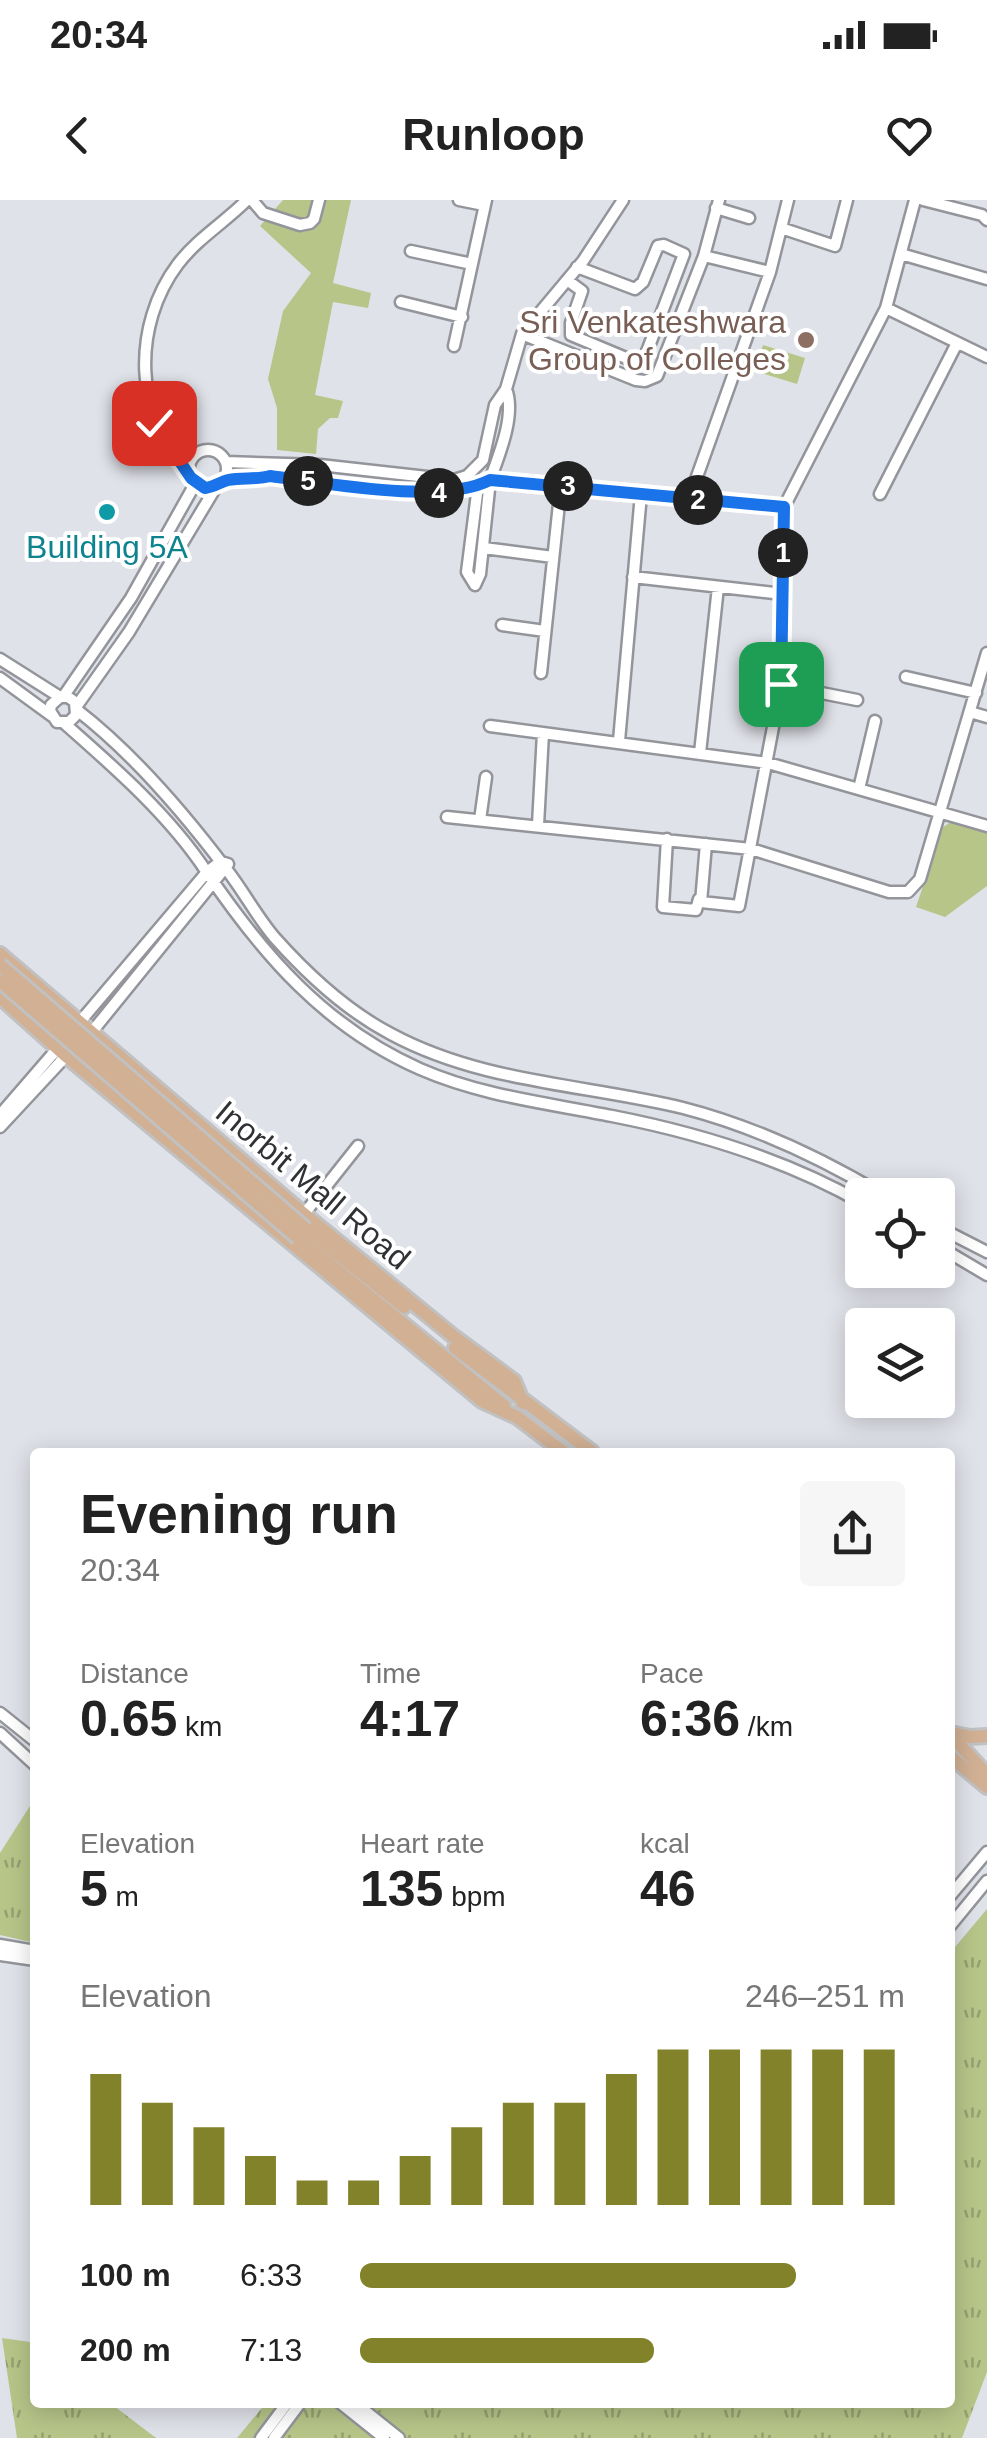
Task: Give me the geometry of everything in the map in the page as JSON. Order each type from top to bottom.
[{"type":"main road","name":"Inorbit Mall Road","points":[[0,954],[244,1163],[303,1227]]},
{"type":"main road","points":[[0,965],[517,1417]]},
{"type":"main road","points":[[0,981],[523,1403],[586,1448]]},
{"type":"main road","name":"Inorbit Mall Road","points":[[0,997],[482,1401],[517,1417],[558,1448]]},
{"type":"main road","points":[[224,1186],[244,1163]]},
{"type":"main road","points":[[955,1735],[987,1736]]},
{"type":"main road","points":[[955,1740],[987,1776]]},
{"type":"main road","points":[[955,1760],[987,1786]]},
{"type":"street","points":[[319,200],[314,219],[310,224],[300,225],[262,213],[249,200],[200,238],[160,292],[144,363],[154,423],[195,484],[205,488],[270,476],[453,486],[478,486],[490,480],[784,507]]},
{"type":"street","points":[[454,346],[485,203],[459,200]]},
{"type":"street","points":[[189,472],[189,464],[200,452],[215,451],[226,462],[320,465],[453,486],[480,466],[495,405],[506,390],[522,334],[578,268],[623,200]]},
{"type":"street","points":[[688,499],[770,272],[788,200]]},
{"type":"street","points":[[781,228],[835,246],[847,200]]},
{"type":"street","points":[[704,843],[701,902],[739,906],[781,684],[784,507],[886,308],[915,200]]},
{"type":"street","points":[[923,200],[982,215],[987,220]]},
{"type":"street","points":[[522,334],[636,380],[656,376],[704,256],[718,204],[748,218]]},
{"type":"street","points":[[578,268],[590,272],[635,289],[643,282],[658,246],[684,254],[643,362],[572,335],[570,324],[580,288],[590,272]]},
{"type":"street","points":[[411,251],[472,264]]},
{"type":"street","points":[[901,254],[987,278]]},
{"type":"street","points":[[704,256],[770,272]]},
{"type":"street","points":[[567,280],[580,288]]},
{"type":"street","points":[[401,302],[462,317]]},
{"type":"street","points":[[886,308],[987,357]]},
{"type":"street","points":[[880,494],[957,342]]},
{"type":"street","points":[[478,486],[467,572],[474,585],[484,548],[490,480],[510,406],[506,390]]},
{"type":"street","points":[[64,723],[73,720],[77,708],[129,632],[220,484],[226,462]]},
{"type":"street","points":[[52,717],[51,705],[62,697],[131,598],[195,484]]},
{"type":"street","points":[[541,673],[561,485]]},
{"type":"street","points":[[619,741],[641,494]]},
{"type":"street","points":[[484,548],[553,557]]},
{"type":"street","points":[[633,577],[783,594]]},
{"type":"street","points":[[700,753],[718,587]]},
{"type":"street","points":[[502,625],[546,631]]},
{"type":"street","points":[[446,817],[751,849],[889,892],[908,892],[920,878],[987,656]]},
{"type":"street","points":[[0,659],[75,702],[176,808],[274,937],[347,1005],[393,1035],[468,1067],[500,1076],[684,1109],[776,1140],[854,1178]]},
{"type":"street","points":[[906,677],[976,693]]},
{"type":"street","points":[[0,678],[64,723],[102,757],[163,819],[247,931],[297,988],[362,1037],[420,1069],[496,1096],[706,1137],[810,1176],[845,1194]]},
{"type":"street","points":[[781,684],[858,700]]},
{"type":"street","points":[[970,712],[987,717]]},
{"type":"street","points":[[858,788],[876,722]]},
{"type":"street","points":[[490,726],[768,763],[987,826]]},
{"type":"street","points":[[538,825],[543,733]]},
{"type":"street","points":[[480,820],[486,777]]},
{"type":"street","points":[[667,839],[664,909],[698,909],[704,843]]},
{"type":"street","points":[[79,1023],[223,866]]},
{"type":"street","points":[[91,1033],[210,878]]},
{"type":"street","points":[[0,1127],[6,1111],[61,1052]]},
{"type":"street","points":[[496,1096],[500,1076]]},
{"type":"street","points":[[303,1227],[358,1146]]},
{"type":"street","points":[[955,1236],[987,1252]]},
{"type":"street","points":[[955,1256],[987,1275]]},
{"type":"street","points":[[0,1714],[30,1736]]},
{"type":"street","points":[[0,1733],[30,1760]]},
{"type":"street","points":[[955,1890],[987,1852]]},
{"type":"street","points":[[955,1920],[987,1881]]},
{"type":"street","points":[[0,1945],[30,1949]]},
{"type":"street","points":[[0,1955],[30,1959]]},
{"type":"street","points":[[261,2438],[284,2408]]},
{"type":"street","points":[[274,2438],[296,2408]]},
{"type":"street","points":[[346,2408],[384,2438]]},
{"type":"street","points":[[362,2408],[399,2438]]},
{"type":"green space","points":[[283,200],[351,200],[333,283],[371,293],[368,308],[333,302],[315,395],[343,401],[338,418],[330,418],[318,429],[316,454],[277,450],[277,408],[268,379],[283,311],[311,273],[260,226]]},
{"type":"green space","points":[[763,345],[805,358],[797,384],[755,371]]},
{"type":"green space","points":[[951,822],[987,833],[987,886],[945,917],[916,907],[943,827]]},
{"type":"green space","points":[[30,1806],[30,1942],[0,1935],[0,1853]]},
{"type":"green space","points":[[987,1909],[987,2372],[962,2438],[237,2438],[262,2408],[955,2408],[955,1947]]},
{"type":"green space","points":[[2,2338],[30,2342],[30,2408],[117,2408],[156,2438],[17,2438]]},
{"type":"place","name":"Sri Venkateshwara Group of Colleges","points":[[806,340]]},
{"type":"place","name":"Building 5A","points":[[107,512]]},
{"type":"route","points":[[154,423],[195,484],[205,488],[216,487],[224,480],[270,476],[440,493],[474,488],[490,480],[784,507],[781,684]]}]
